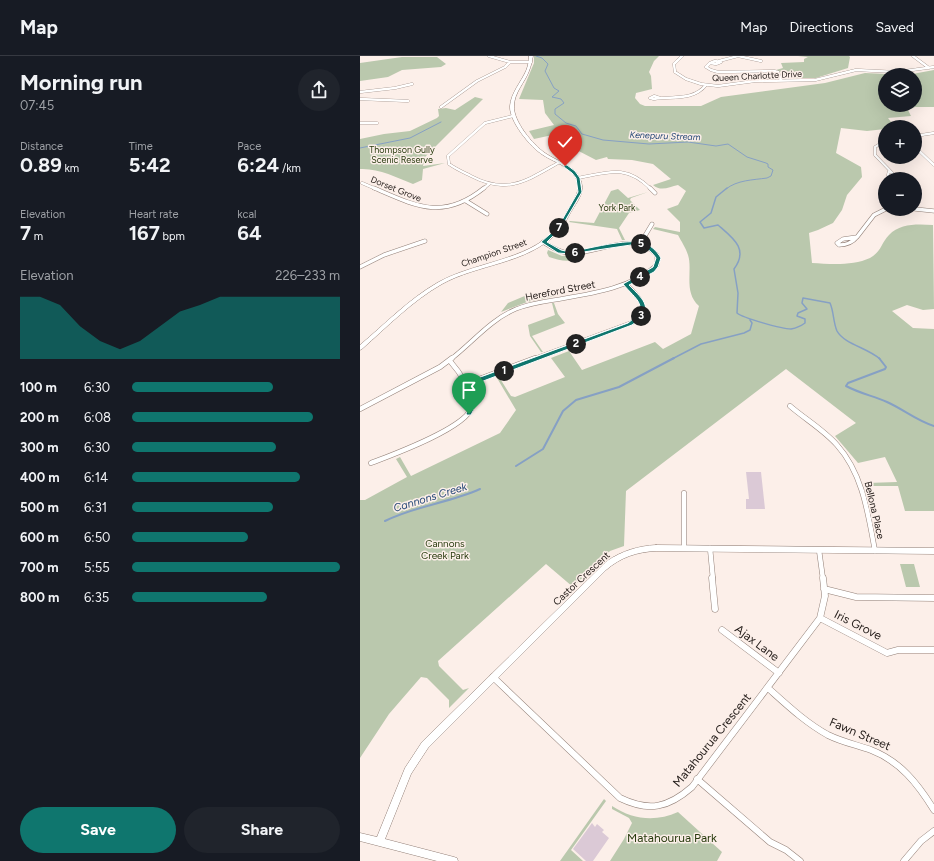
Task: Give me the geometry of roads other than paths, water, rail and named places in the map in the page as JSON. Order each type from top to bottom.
[{"type":"main road","points":[[531,56],[531,62],[512,103],[513,116],[538,149],[570,169],[578,178]]},
{"type":"main road","name":"Champion Street","points":[[360,348],[421,296],[439,283],[464,272],[527,250],[543,242],[556,232],[578,197],[580,189],[578,178]]},
{"type":"main road","name":"Castor Crescent","points":[[379,842],[408,771],[418,753],[432,737],[598,574],[624,553],[645,548],[934,551]]},
{"type":"main road","points":[[360,837],[454,861]]},
{"type":"street","points":[[489,56],[510,62],[531,62]]},
{"type":"street","name":"Queen Charlotte Drive","points":[[682,56],[674,64],[675,72],[686,79],[706,85],[724,86],[748,81],[819,79],[856,70],[897,72],[934,67]]},
{"type":"street","points":[[761,61],[738,56],[719,61],[720,63],[718,64],[709,63],[706,65],[707,69],[718,73],[746,70],[774,70],[778,72],[781,80]]},
{"type":"street","points":[[913,56],[929,68]]},
{"type":"street","points":[[441,107],[477,81],[505,67],[510,62]]},
{"type":"street","points":[[360,92],[395,88],[412,84]]},
{"type":"street","points":[[660,98],[693,96],[701,91],[706,85]]},
{"type":"street","points":[[360,99],[408,101]]},
{"type":"street","points":[[513,116],[494,120],[485,124],[448,156],[448,162],[451,166],[489,184],[503,186],[518,183],[558,162]]},
{"type":"street","points":[[360,123],[377,123]]},
{"type":"street","points":[[922,135],[934,133]]},
{"type":"street","points":[[878,144],[874,151],[878,159]]},
{"type":"street","points":[[922,154],[934,165]]},
{"type":"street","points":[[883,164],[889,171]]},
{"type":"street","points":[[578,178],[613,172],[628,173],[638,177],[655,193]]},
{"type":"street","name":"Dorset Grove","points":[[362,183],[415,206],[440,208],[466,201],[489,184]]},
{"type":"street","points":[[466,201],[487,214]]},
{"type":"street","points":[[922,210],[934,212]]},
{"type":"street","points":[[858,237],[843,239],[837,243],[839,245],[845,245],[858,237],[873,215],[878,213]]},
{"type":"street","points":[[543,242],[560,252],[570,253],[625,244],[640,244],[652,224]]},
{"type":"street","points":[[360,267],[384,255],[425,241]]},
{"type":"street","name":"Hereford Street","points":[[360,409],[450,361],[495,319],[509,311],[533,303],[626,284],[652,271],[658,262],[658,258],[653,250],[640,244]]},
{"type":"street","points":[[466,384],[636,321],[640,316],[643,305],[639,298],[626,284]]},
{"type":"street","points":[[371,463],[396,454],[456,425],[464,419],[473,406],[472,397],[458,370],[450,361]]},
{"type":"street","name":"Bellona Place","points":[[790,406],[836,444],[851,464],[861,486],[875,551]]},
{"type":"street","points":[[684,493],[684,548]]},
{"type":"street","points":[[710,548],[715,609]]},
{"type":"street","name":"Matahourua Crescent","points":[[493,677],[609,789],[626,802],[641,807],[663,805],[680,798],[697,779],[820,618],[824,602],[824,589],[819,550]]},
{"type":"street","points":[[824,589],[856,597],[934,598]]},
{"type":"street","name":"Iris Grove","points":[[820,618],[887,653],[898,650],[934,650]]},
{"type":"street","name":"Ajax Lane","points":[[722,630],[779,673]]},
{"type":"street","name":"Fawn Street","points":[[768,688],[813,726],[828,735],[872,750],[894,761],[905,770],[917,784],[934,810]]},
{"type":"street","points":[[697,779],[770,842],[786,850],[798,860]]},
{"type":"street","points":[[904,861],[920,841],[934,831]]},
{"type":"waterway","name":"Kenepuru Stream","points":[[536,56],[542,58],[548,64],[545,71],[554,88],[559,91],[552,97],[561,99],[564,103],[555,109],[555,114],[566,123],[576,126],[582,134],[603,140],[649,144],[688,142],[716,146],[728,144],[747,157],[768,164],[768,167],[773,170],[771,176],[767,178],[740,182],[726,189]]},
{"type":"waterway","points":[[360,148],[410,138],[441,122]]},
{"type":"waterway","name":"Kenepuru Stream","points":[[727,188],[716,197],[711,213],[700,222],[704,228],[718,225],[734,239],[737,244],[740,256],[734,269],[738,293],[737,313],[763,323],[791,329],[805,323],[805,319],[797,316],[798,313],[807,309],[802,303],[803,298],[830,303],[836,328],[840,335],[851,343],[879,359]]},
{"type":"waterway","points":[[672,359],[701,344],[744,333],[750,330],[752,323],[750,320]]},
{"type":"waterway","points":[[516,466],[543,449],[563,411],[576,400],[619,387],[674,358]]},
{"type":"waterway","name":"Kenepuru Stream","points":[[879,359],[886,367],[885,369],[848,383],[846,386],[887,402],[934,426]]},
{"type":"waterway","name":"Cannons Creek","points":[[385,521],[396,516],[456,498],[480,489]]},
{"type":"park label","name":"Thompson Gully Scenic Reserve","points":[[402,156]]},
{"type":"park label","name":"York Park","points":[[617,208]]},
{"type":"park label","name":"Cannons Creek Park","points":[[445,548]]},
{"type":"park label","name":"Matahourua Park","points":[[672,838]]}]
